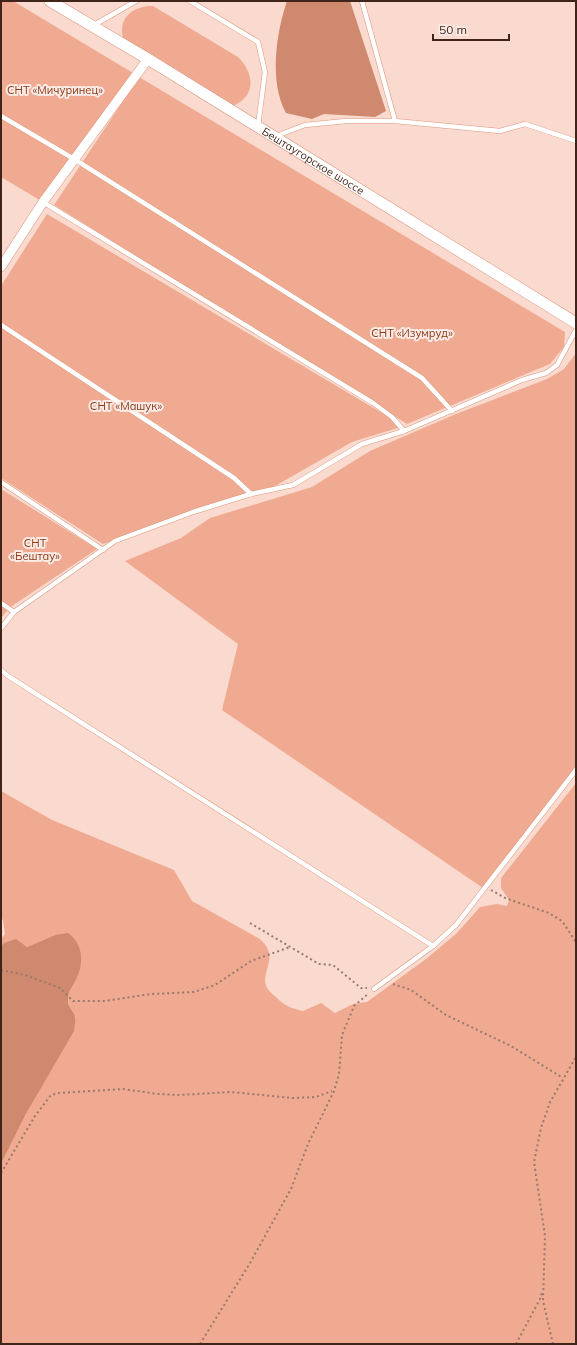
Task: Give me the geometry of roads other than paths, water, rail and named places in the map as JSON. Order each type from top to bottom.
[{"type":"street","name":"Бештаугорское шоссе","points":[[50,1],[148,59],[576,323]]},
{"type":"street","points":[[1,267],[43,202],[148,59]]},
{"type":"lane","points":[[92,27],[136,1]]},
{"type":"lane","points":[[190,1],[258,42],[265,72],[258,128]]},
{"type":"lane","points":[[362,1],[395,121]]},
{"type":"lane","points":[[1,116],[74,159],[422,378],[452,411]]},
{"type":"lane","points":[[273,137],[305,125],[346,121],[395,121],[500,131],[525,124],[576,141]]},
{"type":"lane","points":[[43,202],[372,403],[392,417],[404,431]]},
{"type":"lane","points":[[1,325],[234,478],[251,494]]},
{"type":"lane","points":[[1,628],[14,612],[115,541],[193,512],[251,494],[293,485],[362,444],[404,431],[522,380],[546,373],[557,365],[576,330]]},
{"type":"lane","points":[[1,482],[103,550]]},
{"type":"lane","points":[[1,603],[14,612]]},
{"type":"lane","points":[[1,670],[8,676],[433,946]]},
{"type":"lane","points":[[374,989],[433,946],[456,925],[576,770]]},
{"type":"park label","name":"СНТ «Мичуринец»","points":[[55,90]]},
{"type":"park label","name":"СНТ «Изумруд»","points":[[412,333]]},
{"type":"park label","name":"СНТ «Машук»","points":[[126,406]]},
{"type":"park label","name":"СНТ «Бештау»","points":[[35,549]]}]
